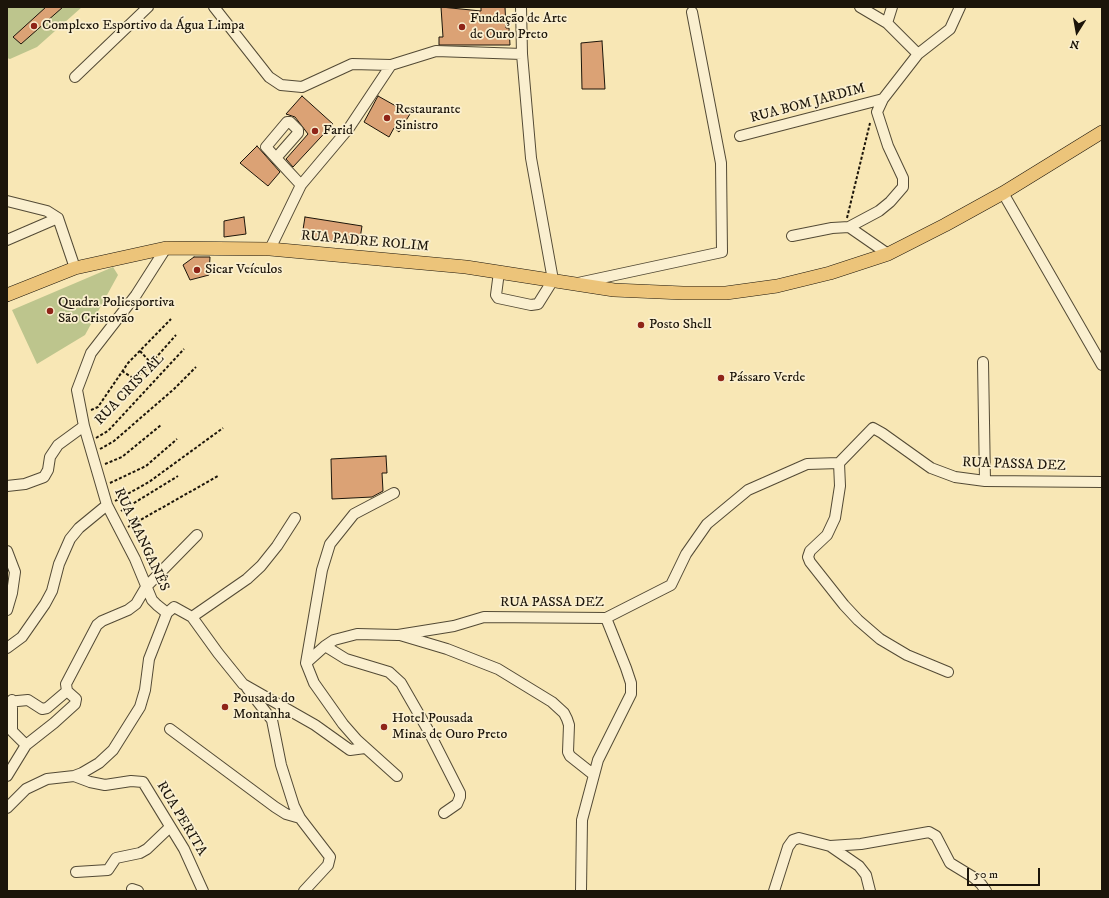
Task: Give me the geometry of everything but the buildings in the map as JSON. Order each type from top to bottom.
[{"type":"main road","name":"RUA PADRE ROLIM","points":[[7,295],[75,268],[166,248],[270,249],[466,267],[614,290],[726,293],[777,286],[830,273],[888,254],[1003,193],[1102,132]]},
{"type":"street","points":[[75,77],[148,7]]},
{"type":"street","points":[[214,7],[269,76],[281,85],[302,87],[352,64],[391,65],[436,51],[522,54]]},
{"type":"street","points":[[499,272],[496,294],[498,298],[532,305],[538,304],[553,280],[531,158],[522,54],[521,7]]},
{"type":"street","points":[[860,7],[887,23],[918,54]]},
{"type":"street","points":[[887,23],[892,7]]},
{"type":"street","points":[[792,236],[847,226],[879,211],[897,195],[904,183],[904,178],[886,141],[877,112],[883,99],[918,54],[950,29],[960,7]]},
{"type":"street","points":[[570,284],[722,252],[721,163],[692,12]]},
{"type":"street","points":[[270,249],[301,185],[349,128],[391,65]]},
{"type":"street","name":"RUA BOM JARDIM","points":[[740,136],[883,99]]},
{"type":"street","points":[[276,158],[301,185]]},
{"type":"street","points":[[1003,193],[1102,366]]},
{"type":"street","points":[[7,201],[47,211],[58,218],[75,268]]},
{"type":"street","points":[[7,240],[58,218]]},
{"type":"street","points":[[847,226],[888,254]]},
{"type":"street","name":"RUA MANGANÊS","points":[[166,248],[136,295],[91,353],[77,390],[84,426],[107,505],[135,559],[152,600],[167,613],[174,607],[192,617],[243,684],[315,725],[346,748],[355,750],[365,748]]},
{"type":"street","points":[[983,362],[984,481]]},
{"type":"street","points":[[7,486],[25,484],[44,477],[48,470],[50,457],[58,444],[84,426]]},
{"type":"street","name":"RUA PASSA DEZ","points":[[306,663],[334,640],[357,634],[398,635],[454,626],[484,617],[606,618],[671,586],[686,554],[707,524],[748,490],[807,464],[839,463],[873,428],[930,468],[955,477],[984,481],[1102,482]]},
{"type":"street","points":[[839,463],[840,486],[835,518],[827,534],[810,551],[808,557],[810,562],[844,605],[858,620],[880,639],[907,655],[948,672]]},
{"type":"street","points":[[394,493],[354,514],[330,544],[319,586],[306,663],[314,683],[343,724],[365,748],[397,776]]},
{"type":"street","points":[[7,648],[22,637],[45,604],[52,591],[59,564],[70,538],[79,528],[107,505]]},
{"type":"street","points":[[192,617],[247,579],[261,566],[278,546],[295,518]]},
{"type":"street","points":[[7,776],[26,745],[75,704],[76,699],[67,691],[66,684],[97,625],[102,621],[128,610],[136,604],[146,587],[197,535]]},
{"type":"street","points":[[7,552],[15,572],[12,593],[7,610]]},
{"type":"street","points":[[7,808],[26,789],[36,783],[47,779],[74,776],[91,768],[104,759],[113,750],[135,714],[145,690],[149,659],[167,613]]},
{"type":"street","points":[[581,891],[582,820],[598,760],[631,694],[631,683],[606,618]]},
{"type":"street","points":[[398,635],[448,649],[498,669],[552,702],[564,713],[569,725],[568,752],[570,756],[594,775]]},
{"type":"street","points":[[325,646],[346,659],[389,672],[400,683],[428,730],[460,792],[460,797],[457,804],[444,813]]},
{"type":"street","points":[[243,684],[272,720],[282,770],[294,806],[300,818],[330,857],[328,865],[304,890]]},
{"type":"street","points":[[26,745],[12,731],[9,701],[28,700],[42,709],[47,708],[67,691]]},
{"type":"street","points":[[170,729],[275,807],[286,814],[300,818]]},
{"type":"street","name":"RUA PERITA","points":[[74,776],[90,782],[105,785],[132,781],[143,782],[169,828],[184,849],[203,891]]},
{"type":"street","points":[[76,872],[108,870],[116,858],[147,850],[169,828]]},
{"type":"street","points":[[830,846],[861,844],[929,832],[933,833],[950,863],[973,877],[986,891]]},
{"type":"street","points":[[774,891],[788,847],[793,840],[799,838],[830,846],[859,866],[866,875],[870,891]]},
{"type":"path","points":[[847,226],[866,134],[877,112]]},
{"type":"path","points":[[82,415],[98,407],[122,371],[171,319]]},
{"type":"path","points":[[122,371],[136,380],[176,336]]},
{"type":"path","name":"RUA CRISTAL","points":[[89,442],[108,431],[184,349]]},
{"type":"path","points":[[140,351],[151,363]]},
{"type":"path","points":[[92,454],[114,441],[174,389],[196,366]]},
{"type":"path","points":[[96,468],[122,457],[161,424]]},
{"type":"path","points":[[107,505],[149,482],[223,428]]},
{"type":"path","points":[[102,488],[146,466],[177,439]]},
{"type":"path","points":[[112,516],[178,476]]},
{"type":"path","points":[[120,531],[218,476]]},
{"type":"green space","name":"Complexo Esportivo da Água Limpa","points":[[7,7],[82,7],[37,47],[10,59],[7,58]]},
{"type":"green space","points":[[113,267],[118,275],[85,335],[37,364],[12,310]]},
{"type":"place","name":"Complexo Esportivo da Água Limpa","points":[[34,26]]},
{"type":"place","name":"Fundação de Arte de Ouro Preto","points":[[462,27]]},
{"type":"place","name":"Restaurante Sinistro","points":[[387,118]]},
{"type":"place","name":"Farid","points":[[315,131]]},
{"type":"place","name":"Sicar Veículos","points":[[197,270]]},
{"type":"place","name":"Quadra Poliesportiva São Cristovão","points":[[50,311]]},
{"type":"place","name":"Posto Shell","points":[[641,325]]},
{"type":"place","name":"Pássaro Verde","points":[[721,378]]},
{"type":"place","name":"Pousada do Montanha","points":[[225,707]]},
{"type":"place","name":"Hotel Pousada Minas de Ouro Preto","points":[[384,727]]}]
